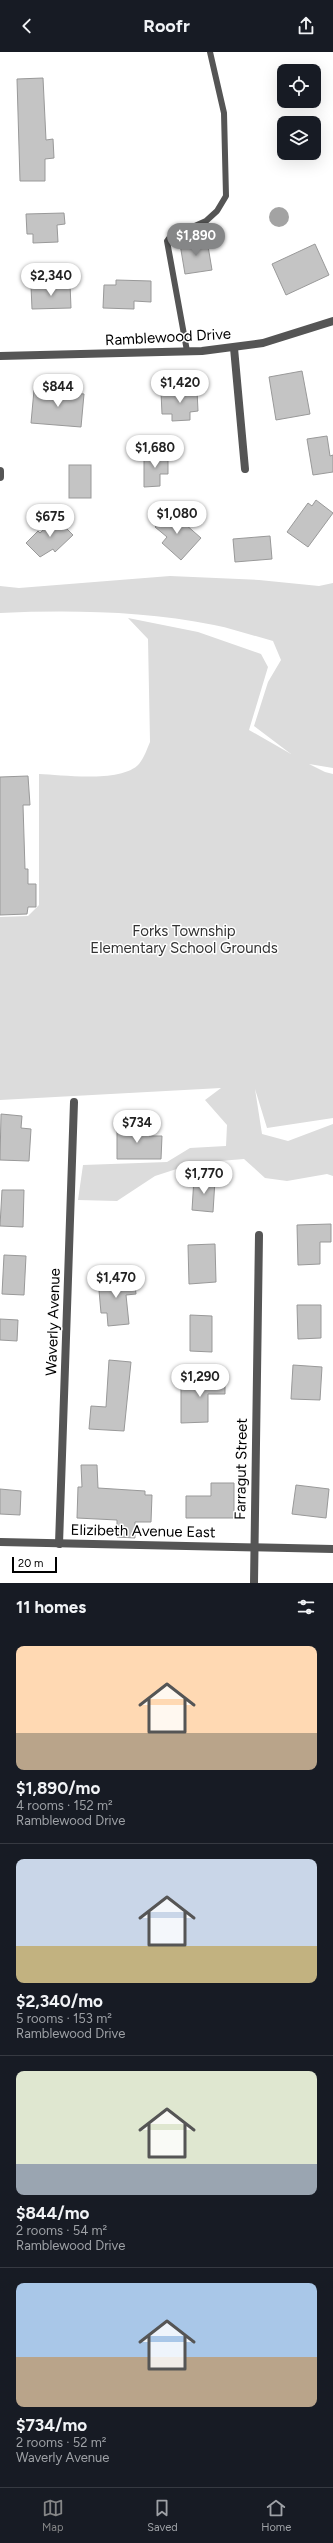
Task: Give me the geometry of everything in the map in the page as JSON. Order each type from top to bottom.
[{"type":"street","name":"Ramblewood Drive","points":[[0,356],[187,351],[234,348],[262,343],[333,321]]},
{"type":"street","points":[[234,348],[245,469]]},
{"type":"street","points":[[0,471],[0,477]]},
{"type":"street","name":"Waverly Avenue","points":[[60,1544],[74,1102]]},
{"type":"street","name":"Farragut Street","points":[[254,1583],[259,1235]]},
{"type":"street","name":"Elizibeth Avenue East","points":[[0,1542],[333,1549]]},
{"type":"lane","points":[[187,351],[167,241],[170,237],[206,221],[217,211],[226,196],[224,113],[210,52]]},
{"type":"green space","name":"Forks Township Elementary School Grounds","points":[[170,576],[259,580],[319,586],[333,583],[333,768],[309,764],[325,772],[333,774],[333,1118],[267,1128],[255,1089],[262,1134],[288,1141],[333,1124],[333,1176],[327,1174],[287,1181],[265,1178],[244,1159],[195,1163],[155,1176],[117,1201],[78,1200],[83,1165],[167,1162],[190,1148],[226,1146],[227,1125],[205,1100],[221,1088],[0,1100],[0,917],[28,916],[39,905],[39,774],[106,776],[120,774],[131,770],[139,764],[142,759],[150,742],[148,639],[128,618],[198,632],[261,654],[268,667],[249,730],[291,754],[254,726],[268,682],[281,660],[273,641],[221,627],[187,620],[134,614],[81,612],[0,613],[0,586],[19,588]]},
{"type":"shaded area","points":[[279,207],[286,210],[289,217],[286,224],[279,227],[272,224],[269,217],[272,210]]},
{"type":"shaded area","points":[[49,266],[66,268],[67,274],[62,278],[50,278],[45,272]]},
{"type":"building","points":[[43,78],[46,140],[53,139],[54,158],[45,159],[45,181],[20,181],[17,79]]},
{"type":"building","points":[[64,213],[65,224],[57,225],[58,242],[33,243],[33,234],[27,234],[26,214]]},
{"type":"building","points":[[207,240],[212,270],[185,274],[180,244]]},
{"type":"building","points":[[315,244],[329,275],[286,295],[272,264]]},
{"type":"building","points":[[116,280],[151,281],[151,302],[134,301],[134,309],[103,308],[104,285],[116,285]]},
{"type":"building","points":[[70,284],[71,308],[32,309],[31,286]]},
{"type":"building","points":[[302,371],[310,414],[276,420],[269,377]]},
{"type":"building","points":[[34,390],[84,394],[81,427],[31,423]]},
{"type":"building","points":[[197,390],[198,411],[190,412],[190,420],[172,421],[172,414],[162,414],[161,392]]},
{"type":"building","points":[[327,436],[330,456],[333,455],[333,472],[313,475],[307,439]]},
{"type":"building","points":[[144,454],[168,454],[168,474],[160,474],[160,486],[144,487]]},
{"type":"building","points":[[69,465],[91,465],[91,498],[69,498]]},
{"type":"building","points":[[316,500],[333,513],[308,547],[287,532],[308,503],[312,506]]},
{"type":"building","points":[[169,510],[201,538],[181,560],[162,543],[167,537],[155,527]]},
{"type":"building","points":[[56,518],[73,535],[55,552],[53,549],[40,557],[26,543],[38,531],[40,533]]},
{"type":"building","points":[[270,536],[272,559],[235,562],[233,539]]},
{"type":"building","points":[[28,776],[30,805],[23,805],[25,869],[28,869],[28,884],[36,884],[36,907],[28,907],[27,914],[0,915],[0,777]]},
{"type":"building","points":[[1,1114],[22,1116],[21,1128],[31,1129],[29,1161],[0,1160]]},
{"type":"building","points":[[117,1123],[133,1123],[133,1131],[149,1132],[149,1136],[162,1136],[161,1159],[117,1159]]},
{"type":"building","points":[[194,1178],[215,1180],[213,1212],[192,1210]]},
{"type":"building","points":[[2,1190],[24,1190],[23,1227],[0,1226]]},
{"type":"building","points":[[331,1224],[331,1242],[320,1242],[320,1264],[298,1265],[297,1225]]},
{"type":"building","points":[[215,1244],[216,1282],[189,1284],[188,1245]]},
{"type":"building","points":[[4,1255],[26,1256],[24,1295],[2,1294]]},
{"type":"building","points":[[134,1276],[136,1294],[126,1295],[129,1324],[108,1326],[107,1313],[101,1313],[98,1279]]},
{"type":"building","points":[[297,1305],[321,1305],[321,1338],[298,1339]]},
{"type":"building","points":[[190,1315],[212,1316],[212,1352],[190,1351]]},
{"type":"building","points":[[0,1319],[18,1320],[17,1341],[0,1340]]},
{"type":"building","points":[[109,1360],[131,1362],[124,1431],[89,1429],[91,1406],[106,1407]]},
{"type":"building","points":[[293,1365],[322,1367],[320,1400],[291,1399]]},
{"type":"building","points":[[194,1376],[225,1376],[225,1394],[208,1394],[208,1422],[181,1423],[181,1383],[194,1384]]},
{"type":"building","points":[[81,1465],[97,1465],[98,1488],[145,1491],[145,1495],[152,1495],[151,1522],[135,1522],[135,1538],[117,1537],[117,1520],[77,1518],[78,1487],[82,1487]]},
{"type":"building","points":[[211,1483],[234,1483],[234,1518],[186,1518],[186,1496],[211,1496]]},
{"type":"building","points":[[296,1485],[329,1489],[326,1518],[292,1514]]},
{"type":"building","points":[[0,1489],[21,1491],[20,1515],[0,1514]]}]
